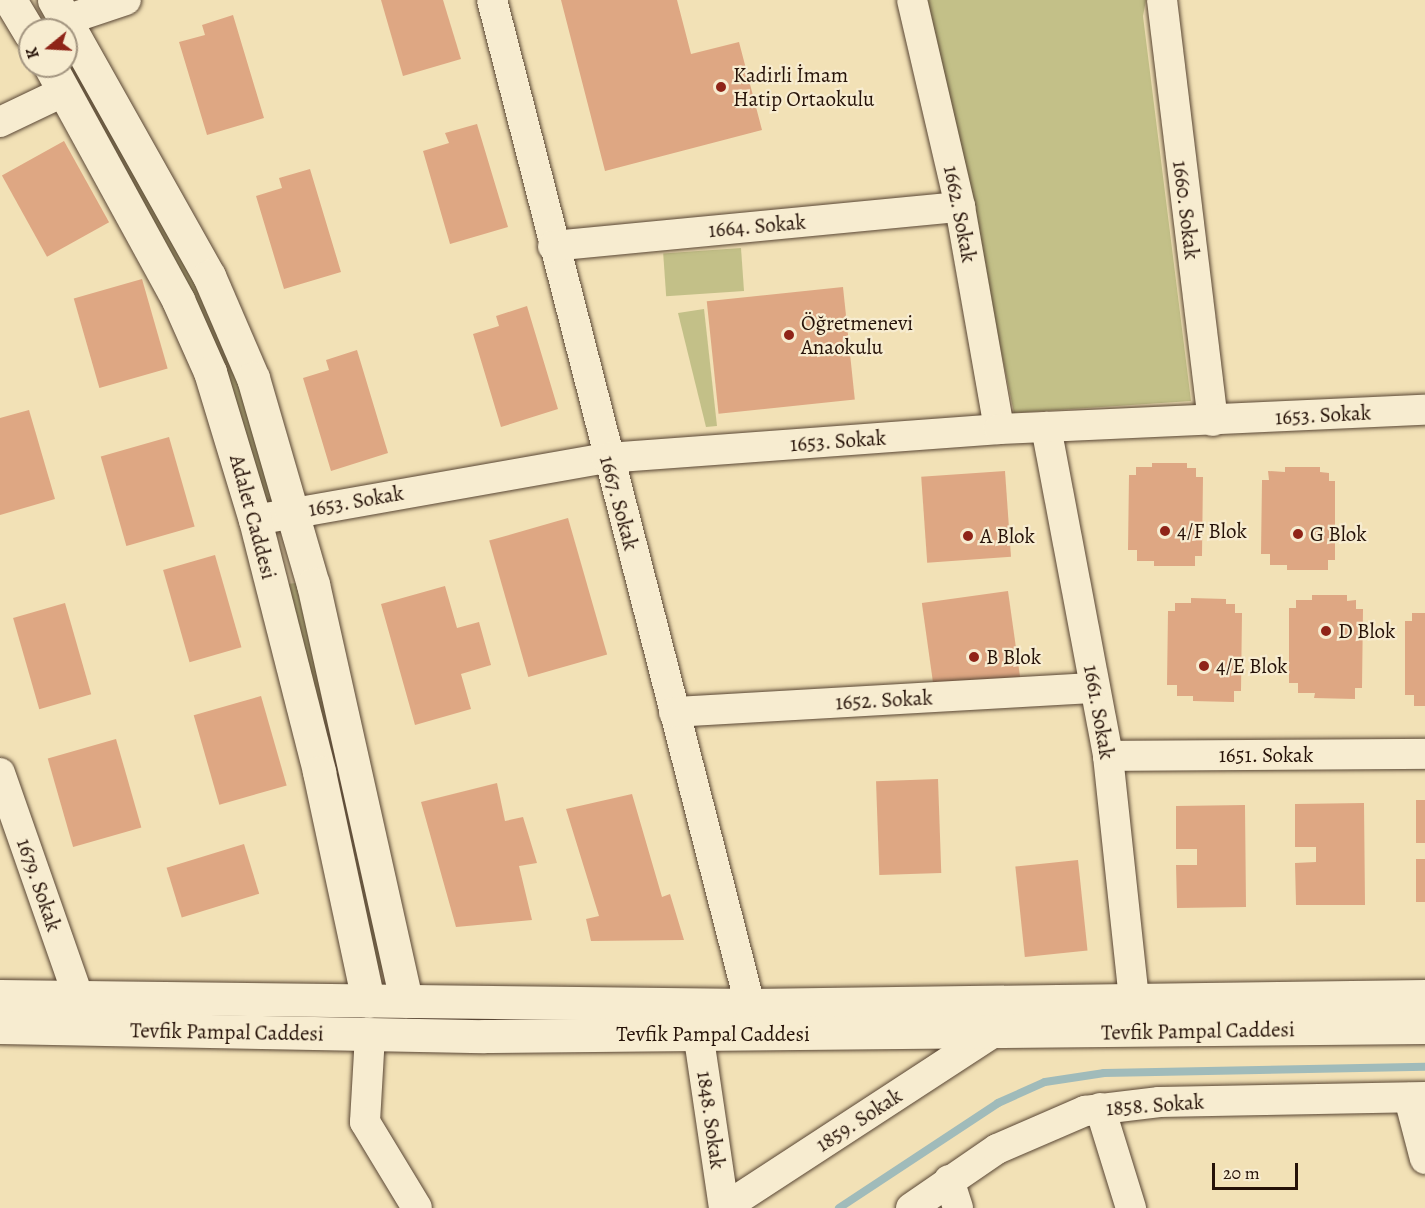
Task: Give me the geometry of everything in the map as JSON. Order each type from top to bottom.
[{"type":"street","points":[[10,0],[21,18]]},
{"type":"street","points":[[126,0],[60,10],[232,323],[294,512],[406,1001]]},
{"type":"street","name":"1667. Sokak","points":[[492,0],[606,458],[750,1005]]},
{"type":"street","name":"1662. Sokak","points":[[912,0],[960,207],[999,429]]},
{"type":"street","name":"1660. Sokak","points":[[1162,0],[1213,421]]},
{"type":"street","points":[[0,122],[57,79]]},
{"type":"street","name":"Adalet Caddesi","points":[[57,79],[178,300],[210,372],[255,520],[319,772],[368,1001]]},
{"type":"street","name":"1664. Sokak","points":[[553,246],[960,207]]},
{"type":"street","name":"1653. Sokak","points":[[255,520],[606,458],[999,429],[1425,410]]},
{"type":"street","name":"1661. Sokak","points":[[1046,427],[1108,756],[1134,1000]]},
{"type":"street","name":"1652. Sokak","points":[[674,712],[1094,688]]},
{"type":"street","name":"1651. Sokak","points":[[1108,756],[1425,754]]},
{"type":"street","name":"1679. Sokak","points":[[0,773],[79,998]]},
{"type":"street","name":"Tevfik Pampal Caddesi","points":[[0,996],[750,1005],[1425,996]]},
{"type":"street","name":"Tevfik Pampal Caddesi","points":[[0,1028],[370,1035],[1425,1027]]},
{"type":"street","name":"1848. Sokak","points":[[698,1032],[724,1208]]},
{"type":"street","name":"1859. Sokak","points":[[724,1208],[994,1032]]},
{"type":"street","points":[[370,1035],[365,1122],[417,1208]]},
{"type":"street","points":[[1417,1098],[1425,1159]]},
{"type":"street","name":"1858. Sokak","points":[[911,1208],[949,1180],[1050,1124],[1100,1108],[1159,1102],[1417,1098]]},
{"type":"street","points":[[1100,1108],[1131,1208]]},
{"type":"street","points":[[949,1180],[958,1208]]},
{"type":"shaded area","points":[[928,0],[1146,0],[1143,16],[1191,401],[1014,413]]},
{"type":"shaded area","points":[[78,75],[194,283],[238,382],[275,507],[268,508],[229,377],[209,329],[74,78],[78,78]]},
{"type":"shaded area","points":[[741,248],[744,291],[666,296],[663,253]]},
{"type":"shaded area","points":[[704,309],[717,426],[706,427],[678,313]]},
{"type":"shaded area","points":[[296,583],[383,970],[377,970],[287,584]]},
{"type":"building","points":[[381,0],[443,0],[461,59],[403,76]]},
{"type":"building","points":[[561,0],[677,0],[691,54],[739,42],[762,130],[605,171]]},
{"type":"building","points":[[233,15],[264,118],[207,135],[179,42],[205,35],[202,25]]},
{"type":"building","points":[[477,124],[508,227],[450,244],[423,151],[449,143],[445,133]]},
{"type":"building","points":[[64,141],[109,222],[47,257],[2,175]]},
{"type":"building","points":[[310,169],[341,272],[284,289],[256,196],[282,188],[279,178]]},
{"type":"building","points":[[142,279],[168,368],[99,388],[74,299]]},
{"type":"building","points":[[843,287],[855,399],[719,414],[707,301]]},
{"type":"building","points":[[527,306],[558,409],[501,427],[473,334],[499,326],[496,316]]},
{"type":"building","points":[[357,350],[388,453],[331,471],[303,378],[329,370],[326,360]]},
{"type":"building","points":[[29,410],[55,499],[0,515],[0,418]]},
{"type":"building","points":[[169,437],[195,526],[126,546],[101,457]]},
{"type":"building","name":"4/F Blok","points":[[1152,463],[1187,463],[1187,468],[1196,468],[1196,477],[1203,477],[1202,556],[1195,556],[1195,566],[1154,566],[1154,561],[1137,561],[1137,550],[1128,550],[1129,475],[1136,475],[1136,467],[1152,467]]},
{"type":"building","name":"G Blok","points":[[1285,467],[1320,467],[1320,472],[1329,473],[1329,481],[1335,481],[1335,560],[1328,560],[1328,570],[1287,570],[1287,565],[1270,565],[1270,554],[1261,554],[1262,480],[1269,480],[1268,471],[1285,472]]},
{"type":"building","name":"A Blok","points":[[1005,471],[1011,557],[927,563],[921,477]]},
{"type":"building","points":[[568,518],[607,654],[528,677],[489,541]]},
{"type":"building","points":[[215,555],[241,647],[190,662],[163,570]]},
{"type":"building","points":[[445,586],[457,628],[479,622],[491,665],[461,674],[471,709],[415,725],[381,604]]},
{"type":"building","name":"B Blok","points":[[1008,591],[1020,679],[934,691],[922,603]]},
{"type":"building","name":"D Blok","points":[[1312,595],[1347,595],[1347,601],[1356,600],[1356,609],[1363,609],[1362,688],[1355,688],[1355,699],[1314,698],[1315,693],[1298,693],[1298,683],[1289,683],[1289,608],[1296,608],[1296,600],[1312,600]]},
{"type":"building","name":"4/E Blok","points":[[1191,598],[1226,599],[1226,604],[1235,604],[1235,613],[1242,613],[1241,691],[1234,691],[1234,702],[1193,701],[1193,696],[1177,696],[1177,685],[1167,685],[1168,611],[1175,611],[1175,603],[1191,603]]},
{"type":"building","points":[[65,603],[91,694],[39,709],[13,618]]},
{"type":"building","points":[[1412,613],[1425,613],[1425,706],[1414,706],[1414,695],[1405,695],[1405,621],[1412,621]]},
{"type":"building","points":[[261,696],[287,785],[219,805],[194,715]]},
{"type":"building","points":[[116,739],[141,827],[73,847],[48,759]]},
{"type":"building","points":[[938,779],[941,873],[879,875],[876,781]]},
{"type":"building","points":[[497,783],[505,821],[523,817],[537,863],[519,866],[532,920],[456,927],[421,802]]},
{"type":"building","points":[[632,794],[662,897],[670,894],[684,940],[591,941],[586,919],[599,916],[566,809]]},
{"type":"building","points":[[1416,800],[1425,800],[1425,843],[1416,843]]},
{"type":"building","points":[[1364,803],[1365,905],[1296,905],[1295,863],[1316,862],[1316,847],[1295,847],[1295,804]]},
{"type":"building","points":[[1245,805],[1246,907],[1177,908],[1176,865],[1197,865],[1197,849],[1176,849],[1176,806]]},
{"type":"building","points":[[244,844],[259,894],[182,917],[167,868]]},
{"type":"building","points":[[1416,859],[1425,859],[1425,902],[1416,902]]},
{"type":"building","points":[[1078,860],[1088,951],[1025,957],[1015,867]]},
{"type":"waterway","points":[[839,1208],[998,1103],[1045,1082],[1104,1073],[1425,1067]]},
{"type":"place","name":"Kadirli İmam Hatip Ortaokulu","points":[[721,87]]},
{"type":"place","name":"Öğretmenevi Anaokulu","points":[[789,335]]},
{"type":"place","name":"4/F Blok","points":[[1165,531]]},
{"type":"place","name":"G Blok","points":[[1298,534]]},
{"type":"place","name":"A Blok","points":[[968,536]]},
{"type":"place","name":"D Blok","points":[[1326,631]]},
{"type":"place","name":"B Blok","points":[[974,657]]},
{"type":"place","name":"4/E Blok","points":[[1204,666]]}]
